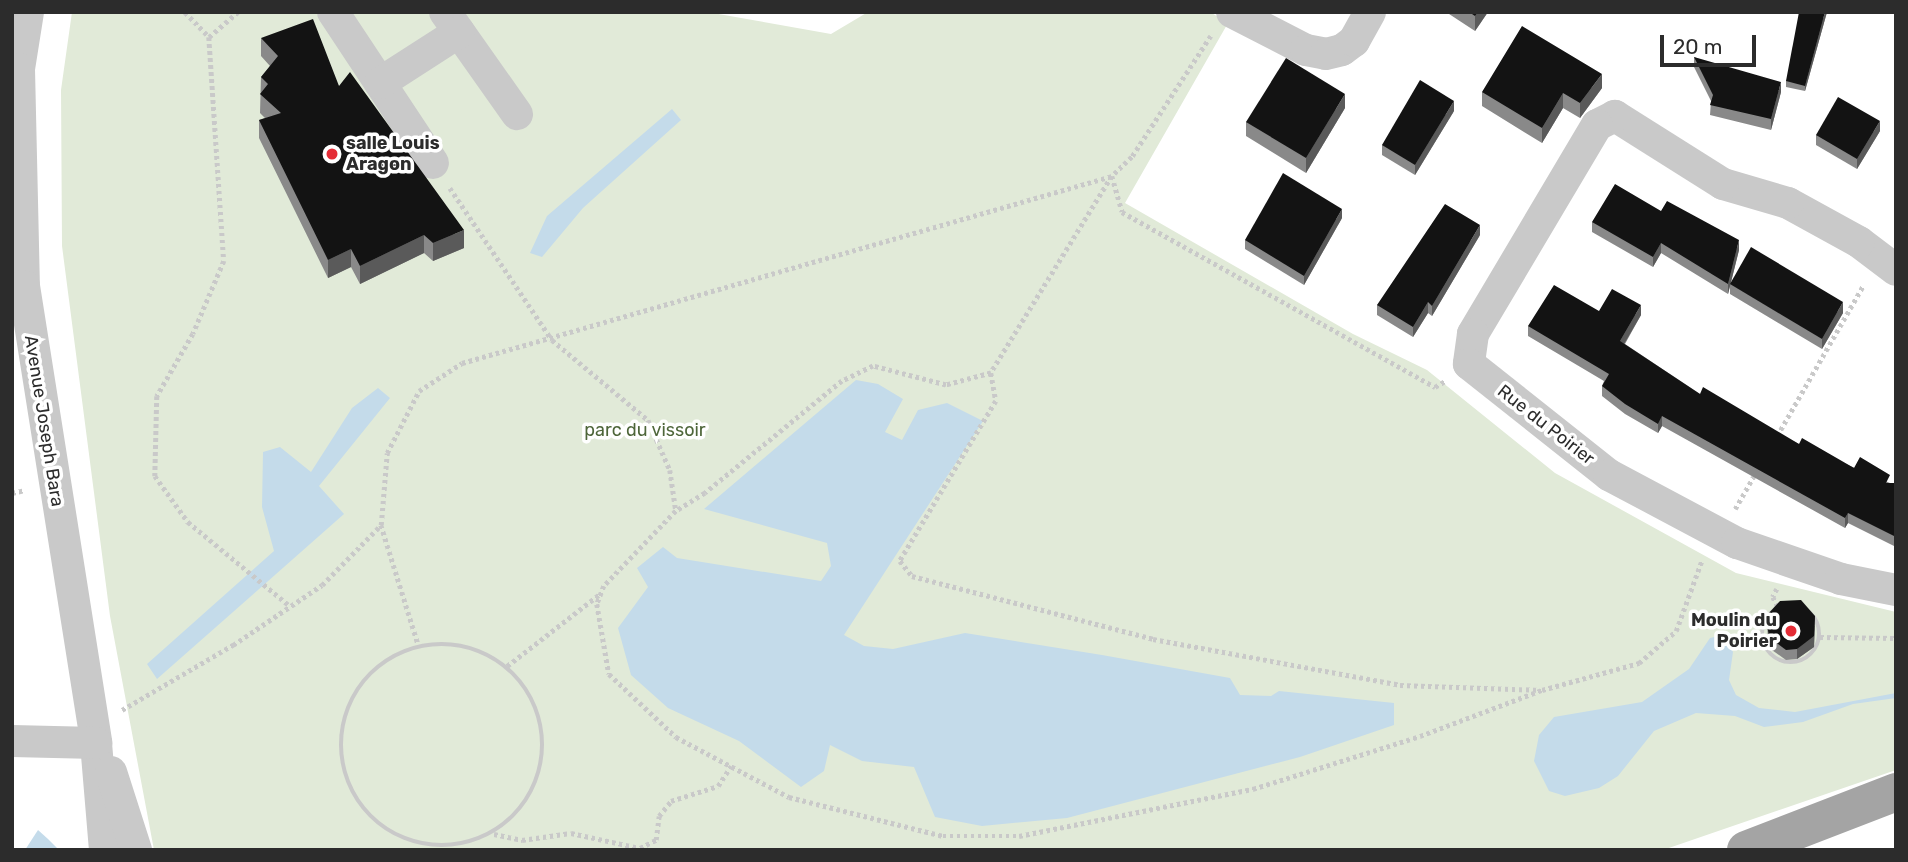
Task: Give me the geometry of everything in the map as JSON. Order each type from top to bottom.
[{"type":"main road","points":[[1745,850],[1896,792]]},
{"type":"street","name":"Avenue Joseph Bara","points":[[28,12],[19,69],[24,286],[93,729],[105,850]]},
{"type":"street","points":[[333,12],[433,163]]},
{"type":"street","points":[[1222,23],[1326,54],[1342,50],[1354,41],[1370,12]]},
{"type":"street","points":[[380,83],[452,22],[517,114]]},
{"type":"street","points":[[1469,364],[1474,334],[1597,124],[1615,116],[1723,184],[1788,202],[1888,263]]},
{"type":"street","name":"Rue du Poirier","points":[[1469,364],[1609,475],[1720,533],[1787,562],[1896,590]]},
{"type":"street","name":"Avenue Joseph Bara","points":[[93,729],[136,850]]},
{"type":"street","points":[[12,741],[93,729]]},
{"type":"path","points":[[185,12],[209,37],[224,261],[193,334],[158,396],[155,476],[188,522],[290,606]]},
{"type":"path","points":[[209,37],[237,12]]},
{"type":"path","points":[[1222,23],[1132,157],[1112,176],[991,373],[996,401],[900,561],[912,576],[1153,639],[1386,682],[1542,690]]},
{"type":"path","points":[[433,163],[552,340],[648,420],[670,470],[676,511]]},
{"type":"path","points":[[419,647],[381,525],[387,453],[419,391],[461,363],[552,340],[1112,176]]},
{"type":"path","points":[[1112,176],[1122,212],[1435,387],[1469,364]]},
{"type":"path","points":[[1770,448],[1888,263]]},
{"type":"path","points":[[507,666],[601,593],[676,511],[705,494],[842,381],[873,366],[946,385],[991,373]]},
{"type":"path","points":[[601,593],[597,604],[608,674],[676,737],[789,797],[943,836],[1019,836],[1253,789],[1420,736],[1542,690],[1639,663],[1676,631],[1703,556],[1720,533],[1763,460]]},
{"type":"path","points":[[93,729],[322,585],[381,525]]},
{"type":"path","points":[[1790,605],[1813,614],[1820,637],[1809,658],[1786,663],[1774,658],[1761,638],[1769,615],[1790,605]]},
{"type":"path","points":[[1820,637],[1896,638]]},
{"type":"path","points":[[443,643],[477,649],[507,666],[529,691],[541,721],[544,753],[531,795],[519,813],[494,834],[463,846],[431,847],[400,838],[372,820],[351,792],[341,759],[342,736],[355,692],[378,666],[419,647],[443,643]]},
{"type":"path","points":[[494,834],[522,840],[571,833],[640,848],[656,840],[659,816],[671,801],[718,786],[731,766]]},
{"type":"green space","name":"parc du vissoir","points":[[72,12],[707,12],[831,34],[868,12],[1210,12],[1228,23],[1125,203],[1353,334],[1427,370],[1555,473],[1736,573],[1896,612],[1896,770],[1663,850],[154,850],[110,616],[62,246],[61,90]]},
{"type":"water","points":[[672,109],[681,120],[583,208],[542,257],[530,253],[547,216]]},
{"type":"water","points":[[856,380],[878,384],[903,399],[885,432],[902,440],[918,410],[947,403],[983,421],[844,635],[864,646],[893,649],[965,633],[1102,655],[1230,678],[1240,695],[1271,696],[1279,691],[1394,703],[1394,725],[1300,757],[1067,818],[982,826],[935,817],[914,767],[862,761],[830,745],[824,771],[801,787],[739,741],[668,708],[631,675],[618,628],[648,587],[637,568],[663,547],[677,558],[821,581],[831,566],[827,543],[704,509]]},
{"type":"water","points":[[378,388],[390,398],[319,486],[344,514],[157,679],[147,664],[274,551],[262,507],[263,452],[280,447],[311,472],[352,408]]},
{"type":"water","points":[[1723,635],[1733,652],[1729,680],[1736,695],[1759,708],[1795,712],[1896,693],[1896,698],[1853,704],[1803,722],[1764,727],[1735,716],[1696,713],[1654,731],[1618,776],[1599,788],[1565,796],[1549,791],[1534,761],[1539,735],[1554,717],[1642,702],[1689,669],[1710,638]]},
{"type":"water","points":[[38,830],[48,839],[59,850],[25,850]]},
{"type":"building","points":[[1799,12],[1825,12],[1805,86],[1786,81]]},
{"type":"building","name":"salle Louis Aragon","points":[[313,19],[339,86],[350,72],[464,230],[433,243],[424,235],[360,266],[351,249],[328,260],[259,120],[281,113],[260,94],[268,84],[261,77],[278,56],[261,38]]},
{"type":"building","points":[[1522,26],[1602,74],[1580,103],[1563,93],[1542,128],[1482,92]]},
{"type":"building","points":[[1694,57],[1781,82],[1771,119],[1710,105],[1713,95]]},
{"type":"building","points":[[1286,58],[1345,94],[1306,158],[1246,122]]},
{"type":"building","points":[[1420,80],[1454,101],[1415,165],[1382,145]]},
{"type":"building","points":[[1838,97],[1880,121],[1857,159],[1816,135]]},
{"type":"building","points":[[1283,173],[1342,209],[1304,276],[1245,240]]},
{"type":"building","points":[[1615,184],[1661,211],[1667,201],[1739,240],[1728,284],[1661,243],[1653,257],[1592,222]]},
{"type":"building","points":[[1445,204],[1480,225],[1432,306],[1428,302],[1413,327],[1377,305]]},
{"type":"building","points":[[1751,247],[1843,302],[1822,339],[1730,284]]},
{"type":"building","points":[[1554,285],[1599,311],[1612,289],[1641,305],[1620,341],[1700,394],[1703,387],[1799,444],[1802,438],[1854,468],[1860,457],[1890,475],[1886,483],[1896,483],[1896,537],[1848,513],[1845,518],[1662,416],[1658,424],[1625,404],[1602,386],[1609,374],[1528,326]]},
{"type":"building","name":"Moulin du Poirier","points":[[1801,600],[1815,616],[1814,636],[1797,649],[1786,650],[1769,637],[1766,616],[1780,601]]},
{"type":"place","name":"salle Louis Aragon","points":[[332,154]]},
{"type":"place","name":"Moulin du Poirier","points":[[1791,631]]}]
